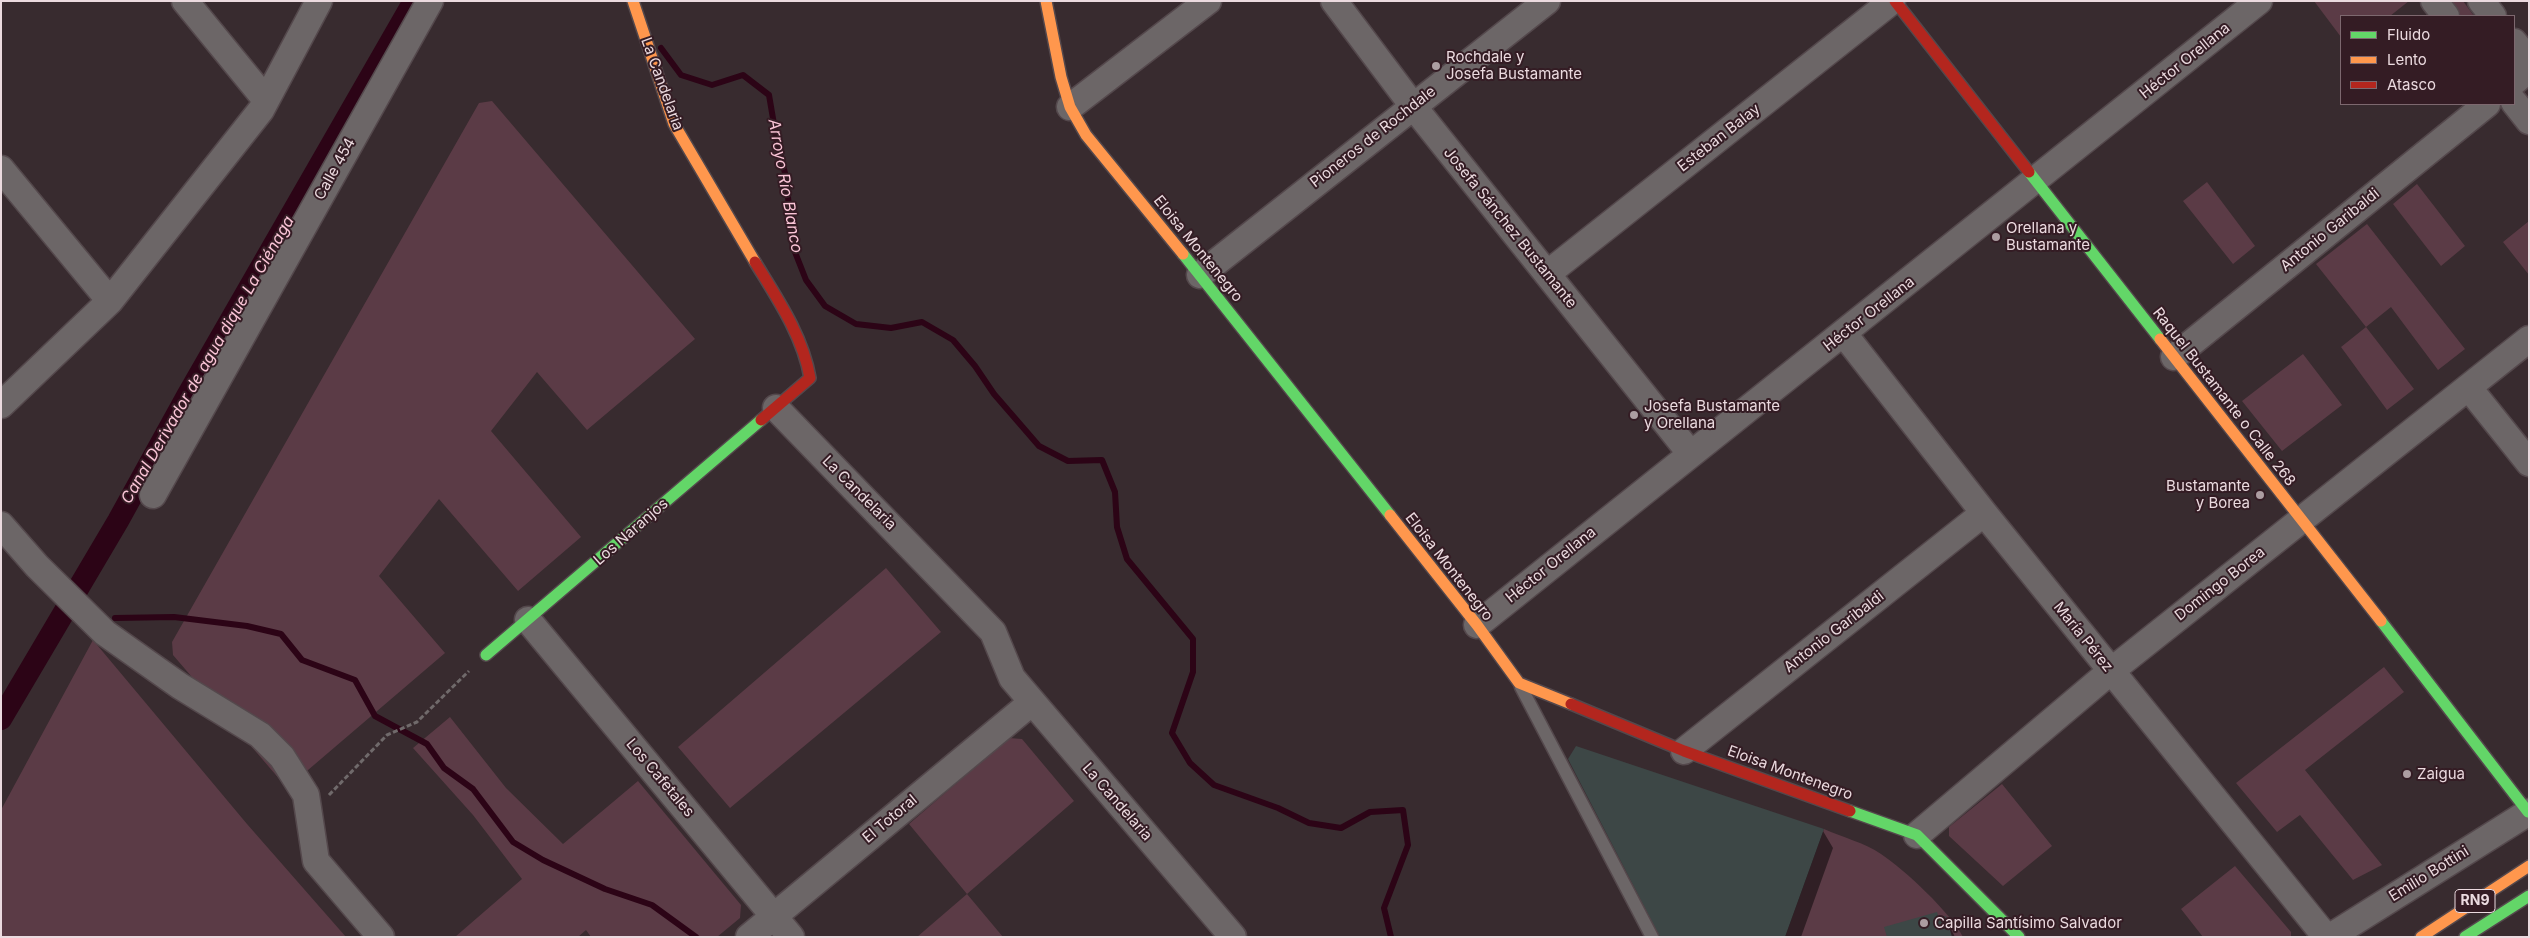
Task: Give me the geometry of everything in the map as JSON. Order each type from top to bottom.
[{"type":"street","points":[[185,1],[266,100]]},
{"type":"street","points":[[1,405],[110,301],[261,110],[319,1]]},
{"type":"street","name":"Calle 454","points":[[154,496],[430,1]]},
{"type":"street","name":"La Candelaria","points":[[633,1],[674,124],[697,166],[785,310],[807,359],[810,378],[776,408],[988,626],[993,632],[1012,678],[1233,937]]},
{"type":"street","name":"Eloisa Montenegro","points":[[1046,1],[1061,77],[1070,107],[1086,135],[1200,275],[1476,625],[1519,683],[1684,751],[1916,835],[2019,937]]},
{"type":"street","points":[[1070,107],[1208,1]]},
{"type":"street","name":"Josefa Sánchez Bustamante","points":[[1334,1],[1413,106],[1690,453]]},
{"type":"street","name":"Pioneros de Rochdale","points":[[1200,275],[1547,1]]},
{"type":"street","name":"Raquel Bustamante o Calle 268","points":[[1894,1],[2302,520],[2528,812]]},
{"type":"street","name":"Esteban Balay","points":[[1546,274],[1894,1]]},
{"type":"street","name":"Héctor Orellana","points":[[1476,625],[1690,453],[2036,182],[2259,1]]},
{"type":"street","points":[[2434,1],[2445,15]]},
{"type":"street","points":[[2481,1],[2492,15]]},
{"type":"street","points":[[2515,43],[2529,61]]},
{"type":"street","points":[[2515,81],[2529,69]]},
{"type":"street","points":[[2515,103],[2529,121]]},
{"type":"street","name":"Antonio Garibaldi","points":[[2174,357],[2485,105]]},
{"type":"street","points":[[1,169],[110,301]]},
{"type":"street","name":"María Pérez","points":[[1844,334],[2110,671],[2328,937]]},
{"type":"street","name":"Domingo Borea","points":[[1916,835],[2110,671],[2529,339]]},
{"type":"street","points":[[2469,388],[2529,463]]},
{"type":"street","name":"Los Naranjos","points":[[486,655],[776,408]]},
{"type":"street","name":"Antonio Garibaldi","points":[[1684,751],[1984,513]]},
{"type":"street","points":[[1,525],[37,566],[105,632],[180,686],[260,735],[282,756],[306,795],[316,861],[381,937]]},
{"type":"street","name":"Los Cafetales","points":[[528,620],[791,937]]},
{"type":"street","name":"El Totoral","points":[[750,937],[1031,702]]},
{"type":"street","name":"Emilio Bottini","points":[[2328,937],[2528,812]]},
{"type":"street","name":"RN9","points":[[2421,937],[2529,866]]},
{"type":"street","name":"RN9","points":[[2465,937],[2529,896]]},
{"type":"lane","points":[[1519,683],[1652,937]]},
{"type":"path","points":[[309,815],[387,735],[417,722],[486,655]]},
{"type":"shaded area","points":[[2314,1],[2409,1],[2391,15],[2340,15],[2340,36]]},
{"type":"shaded area","points":[[2448,1],[2463,1],[2473,15],[2459,15]]},
{"type":"shaded area","points":[[492,101],[695,339],[587,430],[537,372],[491,431],[581,537],[518,591],[439,499],[379,576],[445,653],[294,782],[281,781],[173,655],[172,642],[479,103]]},
{"type":"shaded area","points":[[2207,182],[2255,246],[2233,264],[2183,201]]},
{"type":"shaded area","points":[[2417,184],[2465,246],[2441,266],[2393,204]]},
{"type":"shaded area","points":[[2529,221],[2529,275],[2503,242]]},
{"type":"shaded area","points":[[2367,224],[2465,349],[2438,370],[2391,307],[2366,327],[2316,264]]},
{"type":"shaded area","points":[[2366,327],[2414,389],[2387,410],[2341,347]]},
{"type":"shaded area","points":[[2303,354],[2342,405],[2282,451],[2242,401]]},
{"type":"shaded area","points":[[886,568],[941,632],[730,808],[678,747]]},
{"type":"shaded area","points":[[93,640],[247,824],[346,937],[1,937],[1,810]]},
{"type":"shaded area","points":[[2384,667],[2404,692],[2305,770],[2382,865],[2353,880],[2300,815],[2277,832],[2236,783]]},
{"type":"shaded area","points":[[450,717],[506,788],[563,844],[638,781],[741,905],[740,918],[717,937],[591,937],[586,930],[578,937],[455,937],[522,879],[473,815],[413,748]]},
{"type":"shaded area","points":[[1009,738],[1022,739],[1074,801],[967,894],[909,824]]},
{"type":"shaded area","points":[[2002,784],[2052,846],[2003,886],[1949,836],[1949,827]]},
{"type":"shaded area","points":[[1824,829],[1868,847],[1891,861],[1938,904],[1963,937],[1785,937]]},
{"type":"shaded area","points":[[2235,866],[2291,932],[2291,937],[2203,937],[2181,909]]},
{"type":"shaded area","points":[[967,894],[1003,937],[917,937]]},
{"type":"building","points":[[1576,746],[1824,829],[1785,937],[1660,937],[1568,759]]},
{"type":"building","name":"Capilla Santísimo Salvador","points":[[1937,912],[1939,918],[1946,916],[1952,937],[1887,937],[1884,927]]},
{"type":"waterway","name":"Canal Derivador de agua dique La Ciénaga","points":[[1,719],[118,521],[187,396],[414,1]]},
{"type":"waterway","name":"Arroyo Río Blanco","points":[[661,48],[681,75],[712,85],[743,75],[769,95],[777,142],[786,177],[793,247],[806,280],[825,306],[856,324],[891,328],[922,322],[953,340],[975,366],[994,394],[1039,446],[1068,461],[1102,460],[1115,492],[1117,527],[1127,559],[1193,639],[1193,672],[1172,733],[1190,763],[1214,785],[1278,808],[1309,823],[1341,828],[1370,812],[1403,810],[1408,845],[1384,908],[1391,937]]},
{"type":"waterway","points":[[115,618],[174,617],[247,626],[281,634],[302,660],[355,680],[375,716],[427,744],[444,768],[473,789],[513,842],[543,860],[605,889],[652,905],[696,937]]},
{"type":"traffic: fast","points":[[2029,172],[2160,339]]},
{"type":"traffic: fast","points":[[1183,254],[1390,515]]},
{"type":"traffic: fast","points":[[486,655],[761,420]]},
{"type":"traffic: fast","points":[[2381,621],[2528,812]]},
{"type":"traffic: fast","points":[[1850,811],[1917,835],[2019,937]]},
{"type":"traffic: fast","points":[[2465,937],[2529,896]]},
{"type":"traffic: slow","points":[[633,1],[674,124],[755,262]]},
{"type":"traffic: slow","points":[[1046,1],[1061,77],[1070,107],[1086,135],[1183,254]]},
{"type":"traffic: slow","points":[[2160,339],[2381,621]]},
{"type":"traffic: slow","points":[[1390,515],[1477,625],[1519,683],[1571,704]]},
{"type":"traffic: slow","points":[[2421,937],[2529,866]]},
{"type":"traffic: jam","points":[[1895,1],[2029,172]]},
{"type":"traffic: jam","points":[[755,262],[795,332],[807,362],[810,378],[761,420]]},
{"type":"traffic: jam","points":[[1571,704],[1684,751],[1850,811]]},
{"type":"place","name":"Rochdale y Josefa Bustamante","points":[[1436,66]]},
{"type":"place","name":"Orellana y Bustamante","points":[[1996,237]]},
{"type":"place","name":"Josefa Bustamante y Orellana","points":[[1634,415]]},
{"type":"place","name":"Bustamante y Borea","points":[[2260,495]]},
{"type":"place","name":"Zaigua","points":[[2407,774]]},
{"type":"place","name":"Capilla Santísimo Salvador","points":[[1924,923]]}]
